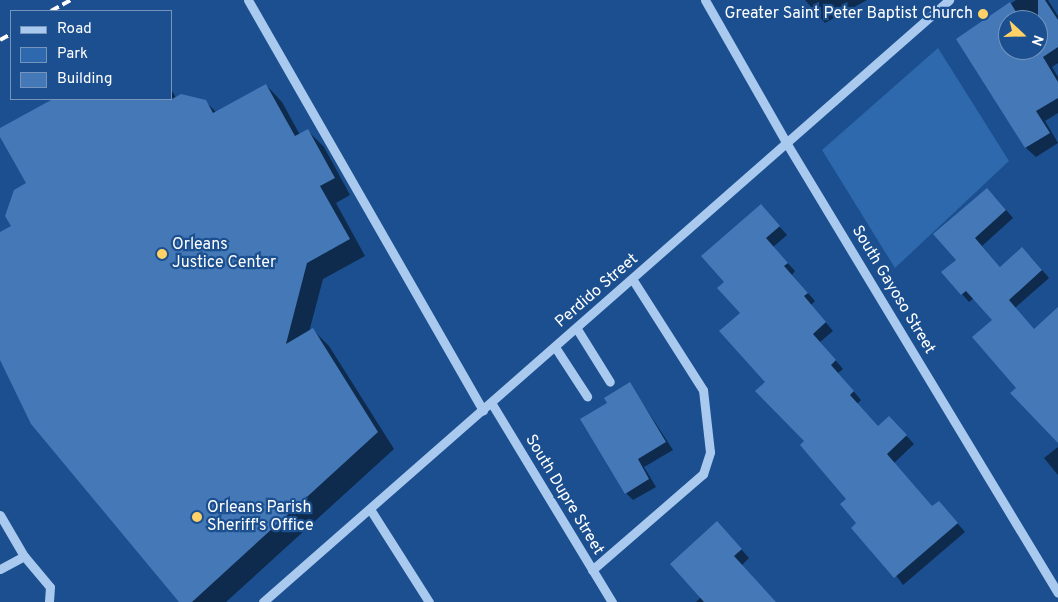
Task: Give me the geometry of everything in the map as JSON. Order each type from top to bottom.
[{"type":"street","points":[[248,0],[483,411]]},
{"type":"street","name":"South Gayoso Street","points":[[705,0],[787,144],[1058,593]]},
{"type":"street","name":"Perdido Street","points":[[268,600],[949,0]]},
{"type":"street","points":[[592,570],[703,474],[710,452],[704,390],[633,280]]},
{"type":"street","points":[[577,329],[610,382]]},
{"type":"street","points":[[555,348],[587,396]]},
{"type":"street","name":"South Dupre Street","points":[[492,404],[612,602]]},
{"type":"street","points":[[370,510],[429,602]]},
{"type":"street","points":[[0,515],[24,556],[50,587],[49,602]]},
{"type":"street","points":[[0,569],[24,556]]},
{"type":"green space","points":[[938,48],[1009,161],[895,268],[822,150]]},
{"type":"building","points":[[1038,0],[1045,0],[1058,20],[1058,47],[1048,54],[1048,10],[1038,10]]},
{"type":"building","points":[[1010,2],[1015,10],[998,10]]},
{"type":"building","points":[[998,10],[998,60],[1045,60],[1058,82],[1058,98],[1036,111],[1050,133],[1025,148],[956,39]]},
{"type":"building","points":[[266,84],[295,136],[308,129],[335,178],[320,186],[350,239],[307,263],[286,344],[313,328],[378,432],[192,602],[179,602],[31,424],[0,360],[0,232],[11,226],[5,216],[14,190],[26,183],[0,137],[0,128],[51,100],[172,100],[181,94],[206,100],[213,113]]},
{"type":"building","points":[[987,188],[1006,210],[975,238],[1000,267],[1022,247],[1042,270],[1009,300],[1034,329],[1058,307],[1058,443],[1010,393],[1016,388],[972,337],[992,320],[966,291],[961,295],[941,272],[956,260],[933,234]]},
{"type":"building","points":[[761,204],[780,226],[766,238],[788,263],[784,266],[808,293],[804,296],[826,322],[813,334],[836,360],[831,365],[854,391],[850,395],[878,426],[889,416],[907,435],[887,454],[932,506],[939,501],[958,523],[894,578],[851,528],[856,523],[840,504],[846,499],[800,445],[804,441],[755,391],[765,382],[719,331],[740,313],[717,288],[724,282],[701,256]]},
{"type":"building","points":[[630,382],[666,442],[638,459],[649,479],[625,494],[580,419],[607,403],[604,398]]},
{"type":"building","points":[[717,521],[742,549],[734,556],[776,602],[704,602],[670,564]]},
{"type":"railway","points":[[53,10],[71,0]]},
{"type":"railway","points":[[0,40],[10,35]]},
{"type":"place","name":"Greater Saint Peter Baptist Church","points":[[983,14]]},
{"type":"place","name":"Orleans Justice Center","points":[[162,254]]},
{"type":"place","name":"Orleans Parish Sheriff's Office","points":[[197,517]]}]
